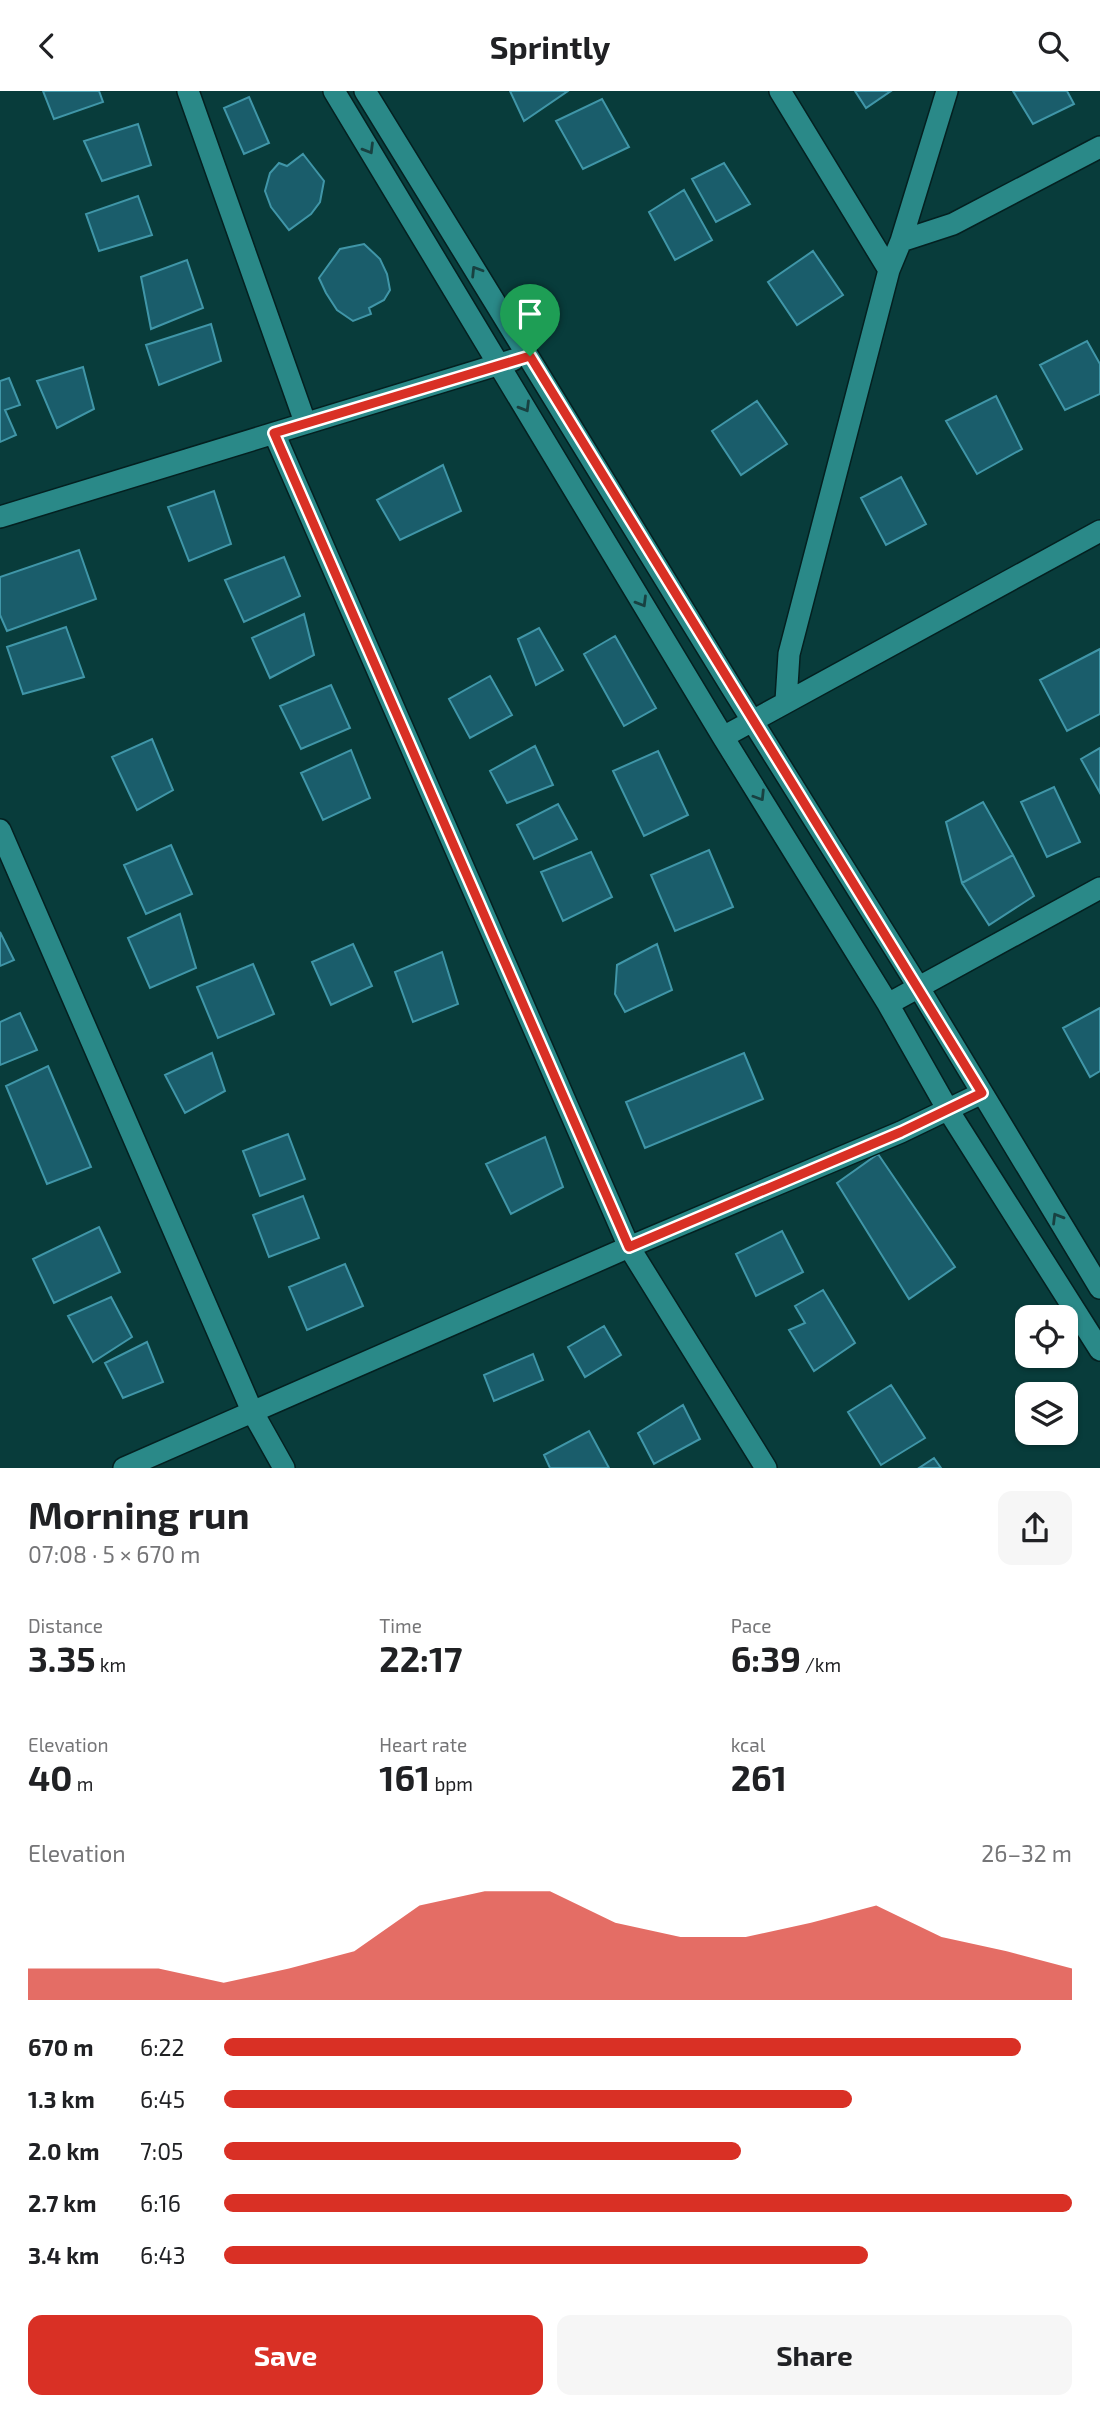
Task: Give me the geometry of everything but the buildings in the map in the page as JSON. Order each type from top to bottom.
[{"type":"street","points":[[188,91],[305,422]]},
{"type":"street","points":[[334,91],[723,737],[888,1004],[948,1110],[1100,1350]]},
{"type":"street","points":[[365,91],[1098,1279],[1065,1293]]},
{"type":"street","points":[[780,91],[889,270]]},
{"type":"street","points":[[786,701],[789,654],[889,270],[901,241],[947,91]]},
{"type":"street","points":[[901,241],[953,224],[1100,147]]},
{"type":"street","points":[[0,517],[305,422],[530,356]]},
{"type":"street","points":[[274,433],[629,1247],[766,1468]]},
{"type":"street","points":[[723,737],[1100,531]]},
{"type":"street","points":[[0,830],[252,1411],[284,1468]]},
{"type":"street","points":[[888,1004],[1100,888]]},
{"type":"street","points":[[124,1468],[982,1093]]},
{"type":"route","points":[[530,356],[982,1093],[901,1132],[629,1247],[274,433],[530,356]]}]
